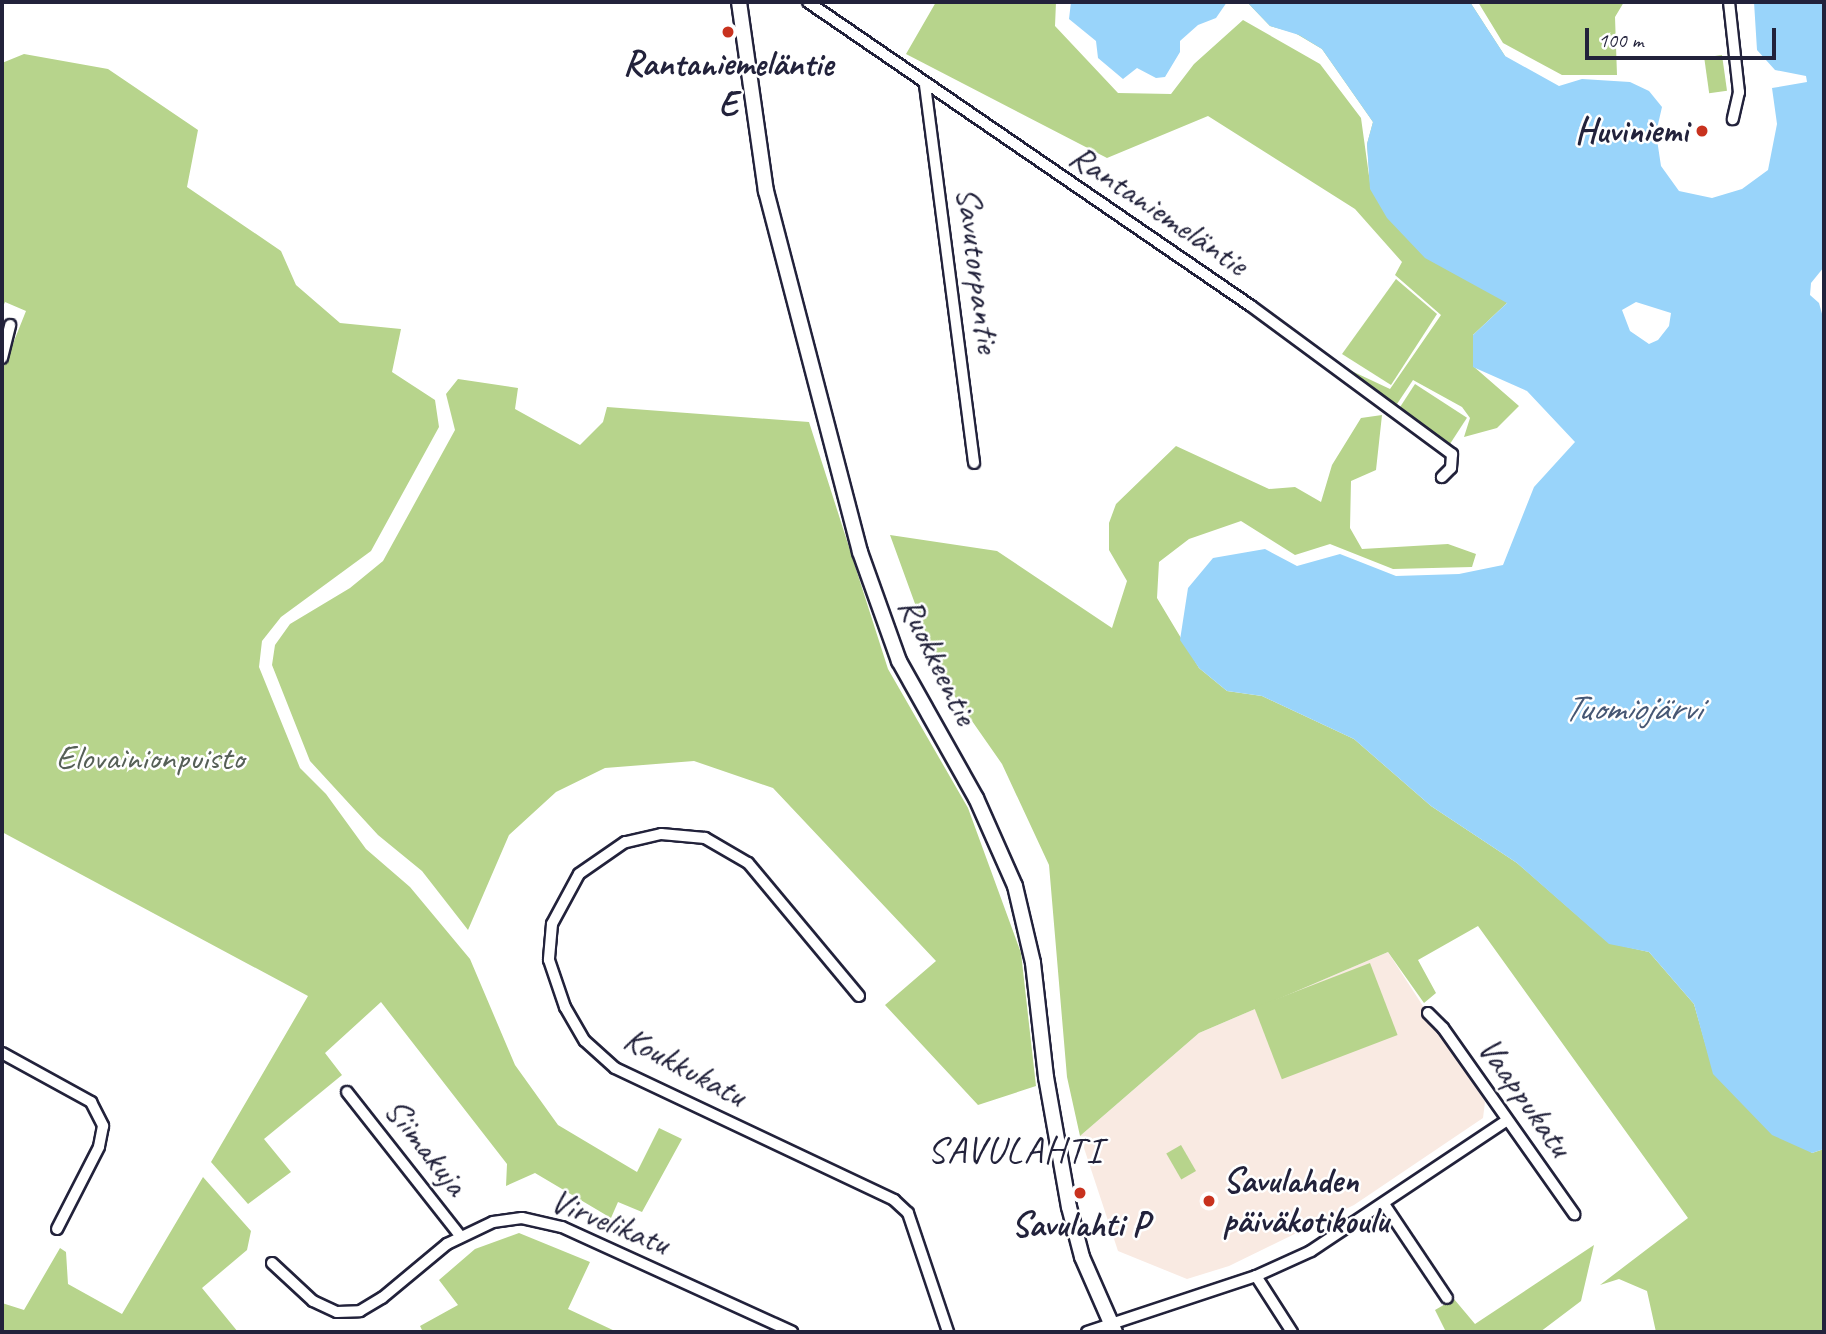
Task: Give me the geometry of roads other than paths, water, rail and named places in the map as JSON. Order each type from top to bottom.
[{"type":"street","name":"Ruokkeentie","points":[[739,2],[766,191],[857,539],[899,661],[981,808],[1015,886],[1033,963],[1046,1077],[1069,1207],[1082,1257],[1113,1328]]},
{"type":"street","name":"Rantaniemeläntie","points":[[808,2],[925,85],[1251,306],[1452,454],[1451,468],[1442,477]]},
{"type":"street","points":[[1729,2],[1739,92],[1732,119]]},
{"type":"street","name":"Savutorpantie","points":[[925,85],[974,463]]},
{"type":"street","points":[[2,358],[10,325]]},
{"type":"street","name":"Koukkukatu","points":[[859,996],[748,863],[705,838],[661,834],[625,842],[579,874],[552,924],[549,960],[565,1007],[585,1041],[615,1068],[894,1200],[908,1213],[948,1332]]},
{"type":"street","name":"Vaappukatu","points":[[1428,1013],[1443,1028],[1574,1214]]},
{"type":"street","points":[[2,1053],[91,1102],[103,1126],[99,1147],[57,1229]]},
{"type":"street","name":"Siimakuja","points":[[347,1091],[461,1237]]},
{"type":"street","points":[[1087,1332],[1113,1328],[1256,1276],[1311,1251],[1384,1205],[1506,1121]]},
{"type":"street","points":[[1384,1205],[1447,1298]]},
{"type":"street","name":"Virvelikatu","points":[[272,1263],[313,1301],[337,1312],[360,1311],[461,1237],[493,1222],[522,1218],[562,1227],[792,1332]]},
{"type":"street","points":[[1256,1276],[1292,1332]]},
{"type":"water","points":[[1071,2],[1227,2],[1216,18],[1198,25],[1180,41],[1180,52],[1165,77],[1156,78],[1137,68],[1123,79],[1098,58],[1096,41],[1069,19]]},
{"type":"water","name":"Tuomiojärvi","points":[[1247,2],[1470,2],[1505,56],[1559,86],[1582,79],[1630,82],[1649,91],[1662,107],[1656,133],[1661,166],[1679,191],[1712,198],[1742,189],[1768,170],[1777,124],[1772,88],[1807,82],[1806,76],[1775,70],[1757,50],[1754,2],[1824,2],[1824,267],[1811,283],[1810,295],[1819,303],[1824,321],[1824,1149],[1812,1153],[1772,1135],[1713,1074],[1694,1004],[1649,952],[1609,944],[1517,863],[1431,806],[1354,739],[1262,696],[1227,691],[1199,668],[1180,640],[1188,588],[1213,558],[1265,549],[1297,566],[1340,554],[1396,576],[1459,574],[1503,565],[1534,487],[1575,442],[1527,391],[1473,367],[1473,335],[1507,303],[1425,258],[1387,218],[1370,189],[1367,144],[1373,122],[1322,49],[1299,35],[1270,26]],"holes":[[[1636,302],[1671,313],[1669,326],[1658,340],[1649,344],[1630,331],[1622,310]]]},
{"type":"place","name":"Rantaniemeläntie E","points":[[728,32]]},
{"type":"place","name":"Huviniemi","points":[[1702,131]]},
{"type":"place","name":"Savulahti P","points":[[1080,1193]]},
{"type":"place","name":"Savulahden päiväkotikoulu","points":[[1209,1201]]},
{"type":"district","name":"SAVULAHTI","points":[[1015,1150]]},
{"type":"park label","name":"Elovainionpuisto","points":[[150,758]]}]
